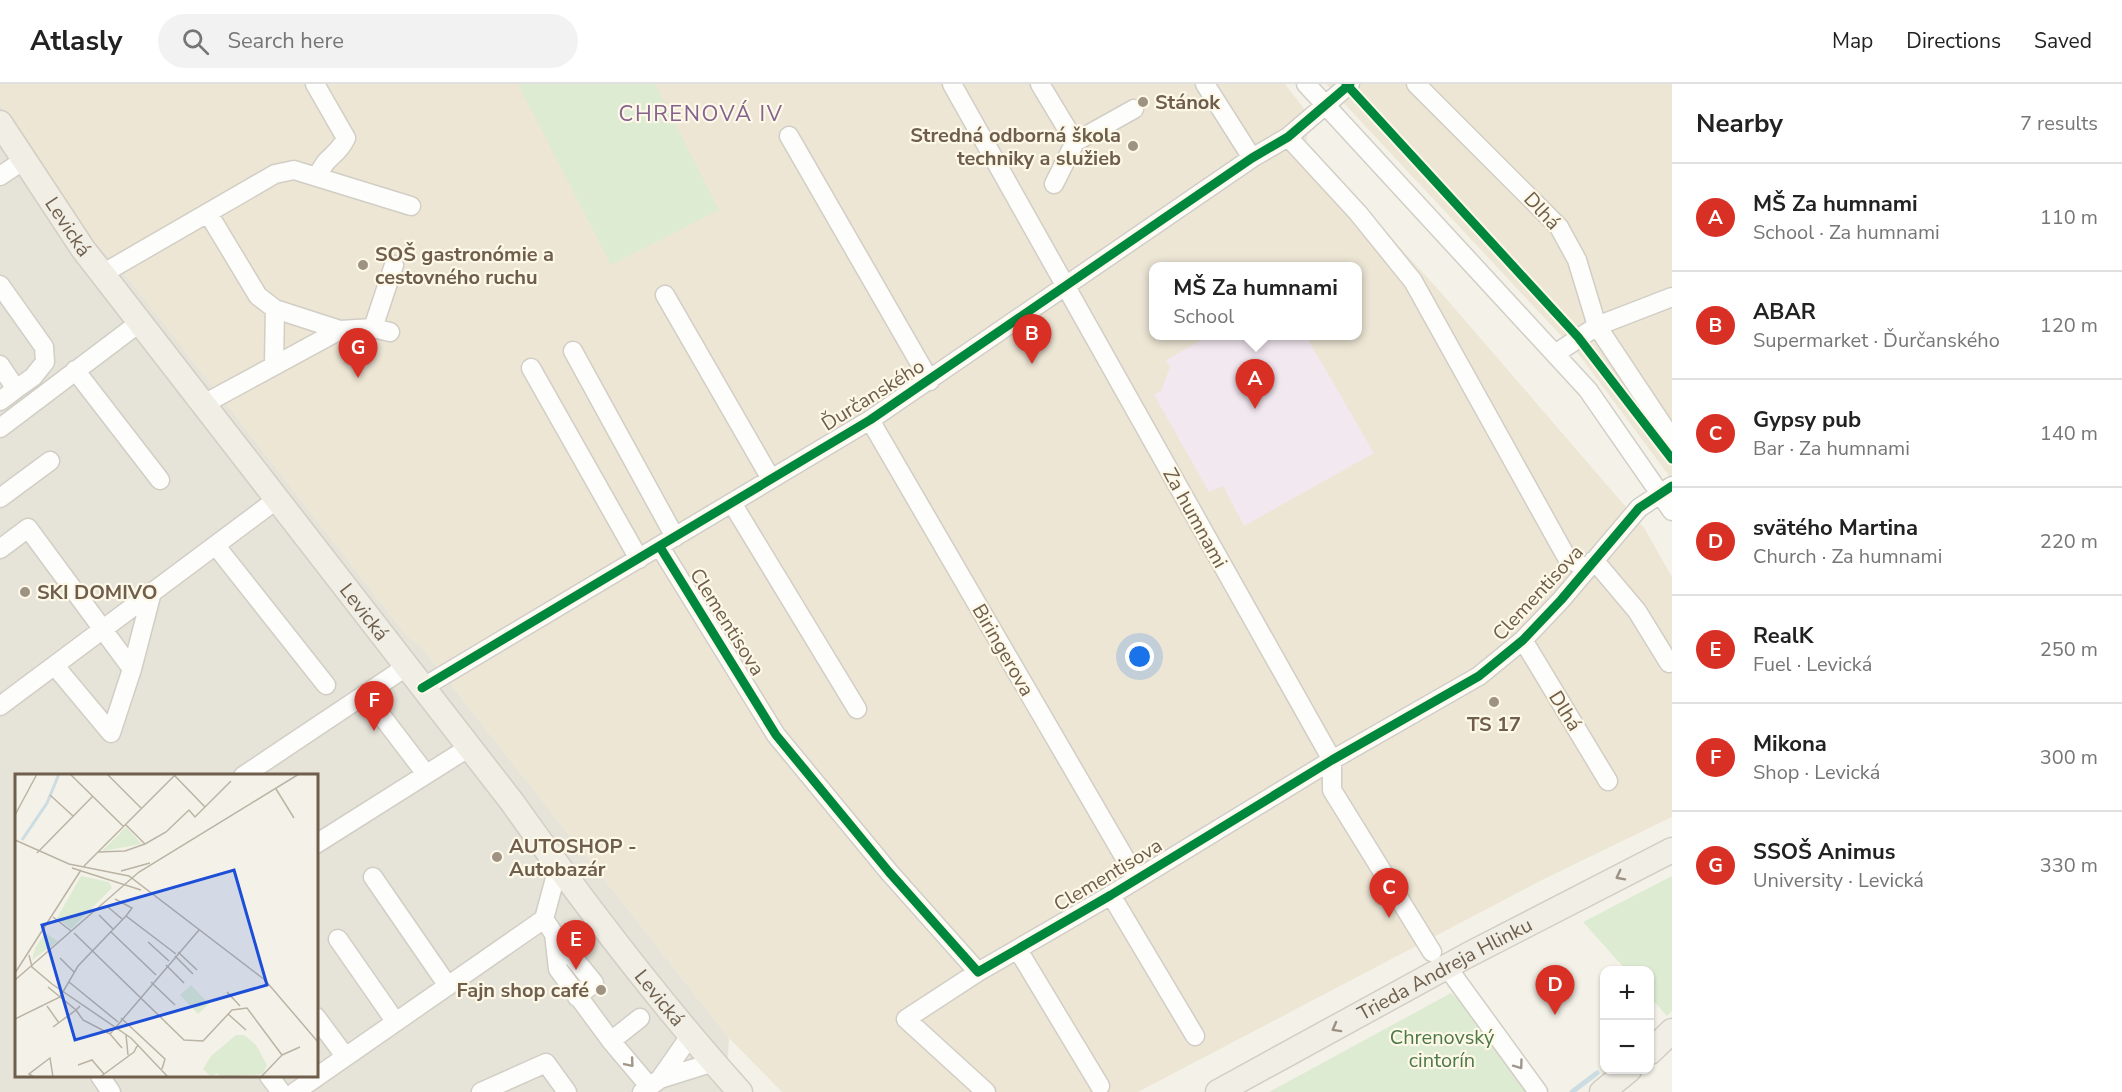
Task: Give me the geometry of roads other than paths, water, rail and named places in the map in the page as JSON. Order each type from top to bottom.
[{"type":"main road","name":"Levická","points":[[2,132],[139,323],[512,802],[558,867],[690,1036],[740,1092]]},
{"type":"main road","name":"Trieda Andreja Hlinku","points":[[1218,1092],[1439,960],[1672,850]]},
{"type":"main road","points":[[1654,1048],[1672,1031]]},
{"type":"main road","points":[[1602,1092],[1624,1074]]},
{"type":"street","points":[[315,84],[346,138],[342,147],[323,162],[318,176]]},
{"type":"street","name":"Za humnami","points":[[952,84],[1332,760],[1332,790],[1439,960],[1538,1092]]},
{"type":"street","points":[[1040,84],[1075,142]]},
{"type":"street","points":[[1205,84],[1252,158]]},
{"type":"street","points":[[1306,84],[1588,390],[1666,489],[1672,511]]},
{"type":"street","points":[[1324,106],[1350,84]]},
{"type":"street","name":"Dlhá","points":[[1416,84],[1559,226],[1577,260],[1597,326],[1672,439]]},
{"type":"street","name":"Ďurčanského","points":[[422,688],[870,420],[1252,158],[1288,137],[1324,106]]},
{"type":"street","points":[[1054,184],[1075,142],[1134,109]]},
{"type":"street","name":"Ďurčanského","points":[[789,136],[930,381]]},
{"type":"street","points":[[1288,137],[1358,213],[1413,281],[1567,558],[1590,564],[1637,611],[1670,663]]},
{"type":"street","points":[[0,176],[24,160]]},
{"type":"street","points":[[102,274],[275,174],[294,170],[411,206]]},
{"type":"street","points":[[208,213],[258,296],[275,309],[340,330],[382,330],[393,265]]},
{"type":"street","points":[[0,285],[44,347],[45,362],[33,377],[0,400]]},
{"type":"street","points":[[665,295],[771,479]]},
{"type":"street","points":[[1555,354],[1597,326],[1672,297]]},
{"type":"street","points":[[274,365],[275,309]]},
{"type":"street","points":[[0,428],[139,323]]},
{"type":"street","points":[[213,399],[340,330]]},
{"type":"street","name":"Clementisova","points":[[573,351],[667,542],[776,735],[889,872],[978,972]]},
{"type":"street","points":[[0,365],[16,389]]},
{"type":"street","points":[[531,368],[639,559]]},
{"type":"street","points":[[75,370],[160,480]]},
{"type":"street","name":"Biringerova","points":[[870,420],[1137,879]]},
{"type":"street","points":[[0,498],[50,461]]},
{"type":"street","name":"Clementisova","points":[[986,1092],[906,1020],[978,972],[1111,895],[1332,760],[1479,676],[1523,640],[1561,600],[1639,508],[1666,489]]},
{"type":"street","points":[[0,706],[151,596],[276,500]]},
{"type":"street","points":[[732,503],[857,709]]},
{"type":"street","points":[[0,549],[28,528],[132,669]]},
{"type":"street","points":[[216,546],[326,686]]},
{"type":"street","points":[[56,666],[111,733],[132,669],[151,596]]},
{"type":"street","name":"Dlhá","points":[[1523,640],[1608,781]]},
{"type":"street","points":[[246,774],[406,667]]},
{"type":"street","points":[[365,694],[426,774]]},
{"type":"street","points":[[318,843],[468,748]]},
{"type":"street","points":[[558,867],[549,927],[558,969],[611,1041],[650,1086]]},
{"type":"street","points":[[374,877],[448,986]]},
{"type":"street","name":"Clementisova","points":[[1111,895],[1195,1036]]},
{"type":"street","points":[[318,1075],[448,986],[549,927]]},
{"type":"street","points":[[338,939],[396,1021]]},
{"type":"street","points":[[1018,950],[1100,1086]]},
{"type":"street","points":[[611,1041],[639,1017]]},
{"type":"street","points":[[318,1020],[345,1056]]},
{"type":"street","points":[[650,1086],[690,1036]]},
{"type":"street","points":[[650,1086],[714,1062]]},
{"type":"street","points":[[481,1092],[546,1063],[567,1092]]},
{"type":"street","points":[[101,1077],[111,1092]]},
{"type":"street","points":[[270,1077],[281,1092]]},
{"type":"street","points":[[295,1092],[316,1077]]},
{"type":"waterway","points":[[1572,1092],[1597,1073]]},
{"type":"place","name":"Stánok","points":[[1143,102]]},
{"type":"place","name":"Stredná odborná škola techniky a služieb","points":[[1133,146]]},
{"type":"place","name":"SOŠ gastronómie a cestovného ruchu","points":[[363,265]]},
{"type":"place","name":"ABAR","points":[[1032,364]]},
{"type":"place","name":"SSOŠ Animus","points":[[358,378]]},
{"type":"place","name":"MŠ Za humnami","points":[[1255,409]]},
{"type":"place","name":"SKI DOMIVO","points":[[25,592]]},
{"type":"place","name":"TS 17","points":[[1494,702]]},
{"type":"place","name":"Mikona","points":[[374,731]]},
{"type":"place","name":"AUTOSHOP - Autobazár","points":[[497,857]]},
{"type":"place","name":"Gypsy pub","points":[[1389,918]]},
{"type":"place","name":"RealK","points":[[576,970]]},
{"type":"place","name":"Fajn shop café","points":[[601,990]]},
{"type":"place","name":"svätého Martina","points":[[1555,1015]]},
{"type":"district","name":"CHRENOVÁ IV","points":[[701,114]]},
{"type":"park label","name":"Chrenovský cintorín","points":[[1442,1048]]}]
